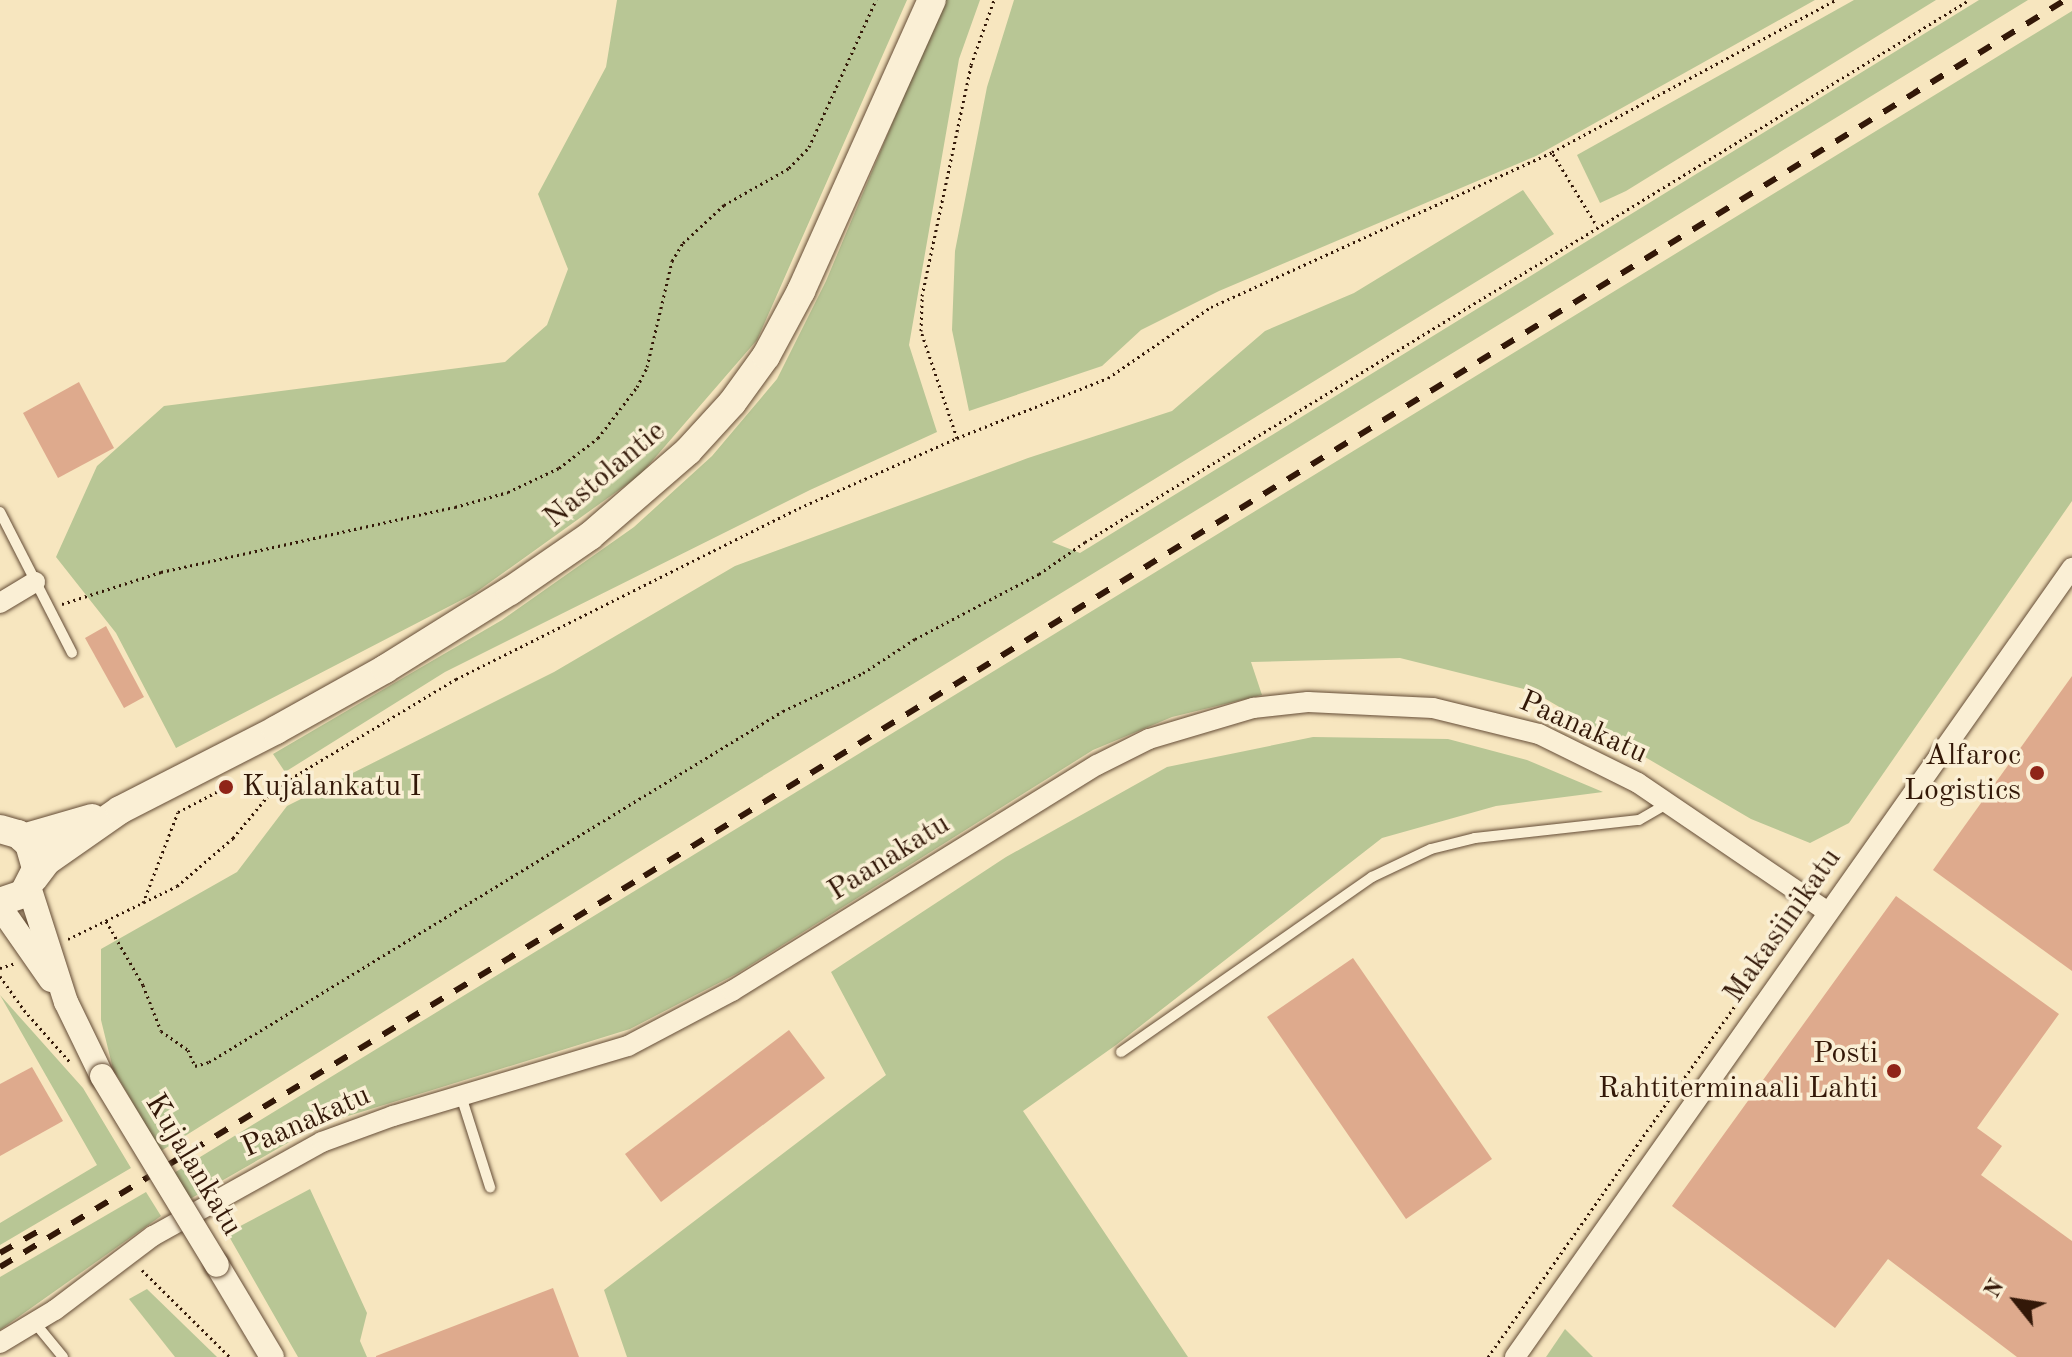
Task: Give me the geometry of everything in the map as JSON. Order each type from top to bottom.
[{"type":"main road","name":"Nastolantie","points":[[0,905],[15,899],[57,853],[120,810],[276,730],[385,669],[510,591],[590,536],[688,451],[732,403],[766,356],[801,291],[932,0]]},
{"type":"main road","name":"Nastolantie","points":[[14,834],[120,810]]},
{"type":"main road","points":[[14,834],[34,852],[32,883]]},
{"type":"street","name":"Makasiinikatu","points":[[1515,1357],[2072,568]]},
{"type":"street","points":[[0,603],[35,582]]},
{"type":"street","name":"Paanakatu","points":[[0,1343],[35,1323],[122,1257],[260,1173],[322,1142],[461,1096],[574,1065],[673,1024],[1097,765],[1149,739],[1253,708],[1308,702],[1433,708],[1482,717],[1539,734],[1591,758],[1668,803],[1828,912]]},
{"type":"street","points":[[0,812],[14,834]]},
{"type":"street","name":"Kujalankatu","points":[[32,883],[66,1002]]},
{"type":"street","name":"Kujalankatu","points":[[0,905],[66,1002],[102,1076],[272,1357]]},
{"type":"lane","points":[[0,512],[72,653]]},
{"type":"lane","points":[[1121,1052],[1372,877],[1431,849],[1475,838],[1639,820],[1668,803]]},
{"type":"lane","points":[[461,1096],[490,1187]]},
{"type":"lane","points":[[35,1323],[63,1357]]},
{"type":"path","points":[[49,609],[161,572],[285,547],[494,496],[569,460],[598,438],[637,387],[647,367],[672,261],[683,243],[724,205],[789,168],[809,147],[876,0]]},
{"type":"path","points":[[957,438],[921,331],[922,296],[971,65],[994,0]]},
{"type":"path","points":[[65,941],[177,886],[233,838],[267,797],[285,782],[456,679],[799,508],[957,438],[1075,394],[1108,378],[1211,307],[1552,152],[1836,0]]},
{"type":"path","points":[[106,921],[143,985],[161,1031],[188,1050],[195,1066],[209,1062],[783,711],[863,673],[915,639],[985,606],[1597,226],[1969,0]]},
{"type":"path","points":[[1552,152],[1597,226]]},
{"type":"path","points":[[143,903],[178,812],[226,787]]},
{"type":"path","points":[[1488,1357],[1809,899]]},
{"type":"path","points":[[1782,903],[1793,922]]},
{"type":"path","points":[[0,976],[24,1010],[70,1062]]},
{"type":"path","points":[[137,1265],[230,1357]]},
{"type":"green space","points":[[617,0],[907,0],[757,340],[640,475],[475,593],[176,748],[116,633],[56,557],[97,466],[164,406],[505,362],[547,325],[568,269],[538,194],[606,67]]},
{"type":"green space","points":[[944,0],[980,0],[959,59],[909,345],[937,432],[810,490],[445,672],[285,772],[273,754],[502,620],[634,527],[712,456],[777,379],[826,281]]},
{"type":"green space","points":[[1014,0],[1815,0],[1536,156],[1219,291],[1141,330],[1102,366],[969,411],[952,330],[955,251],[987,87]]},
{"type":"green space","points":[[1854,0],[1936,0],[1626,191],[1600,203],[1577,155]]},
{"type":"green space","points":[[1979,0],[2028,0],[644,849],[161,1151],[113,1069],[101,1020],[101,949],[237,872],[287,806],[554,672],[735,566],[1028,458],[1172,411],[1265,331],[1354,293],[1523,190],[1554,234],[1052,542],[1080,553]]},
{"type":"green space","points":[[2072,11],[2072,501],[1849,823],[1810,843],[1751,819],[1532,691],[1400,658],[1251,662],[1262,695],[1172,717],[1093,750],[738,973],[630,1029],[319,1125],[190,1199],[174,1173]]},
{"type":"green space","points":[[1313,737],[1448,739],[1527,760],[1603,792],[1496,806],[1382,838],[1116,1045],[1023,1111],[1188,1357],[627,1357],[604,1290],[886,1075],[831,972],[1006,857],[1167,767]]},
{"type":"green space","points":[[0,995],[83,1088],[131,1168],[0,1245],[0,1223],[97,1165]]},
{"type":"green space","points":[[310,1189],[367,1313],[360,1341],[367,1357],[298,1357],[227,1233]]},
{"type":"green space","points":[[146,1192],[161,1216],[0,1330],[0,1277]]},
{"type":"green space","points":[[147,1289],[217,1357],[175,1357],[129,1299]]},
{"type":"green space","points":[[1565,1329],[1593,1357],[1546,1357]]},
{"type":"building","points":[[79,382],[114,448],[58,478],[23,413]]},
{"type":"building","points":[[106,626],[144,697],[124,708],[85,638]]},
{"type":"building","name":"Alfaroc Logistics","points":[[2072,676],[2072,971],[1933,870]]},
{"type":"building","name":"Posti Rahtiterminaali Lahti","points":[[1896,896],[2059,1014],[1977,1128],[2002,1146],[1981,1175],[2072,1241],[2072,1357],[2017,1357],[1888,1259],[1835,1328],[1672,1206]]},
{"type":"building","points":[[1353,958],[1492,1159],[1406,1219],[1267,1017]]},
{"type":"building","points":[[789,1030],[825,1078],[661,1202],[625,1154]]},
{"type":"building","points":[[32,1067],[63,1121],[0,1156],[0,1084]]},
{"type":"building","points":[[553,1288],[579,1357],[376,1357],[376,1356]]},
{"type":"railway","points":[[0,1267],[644,876],[2065,0]]},
{"type":"railway","points":[[0,1253],[37,1232]]},
{"type":"place","name":"Alfaroc Logistics","points":[[2037,773]]},
{"type":"place","name":"Kujalankatu I","points":[[226,787]]},
{"type":"place","name":"Posti Rahtiterminaali Lahti","points":[[1894,1071]]}]
